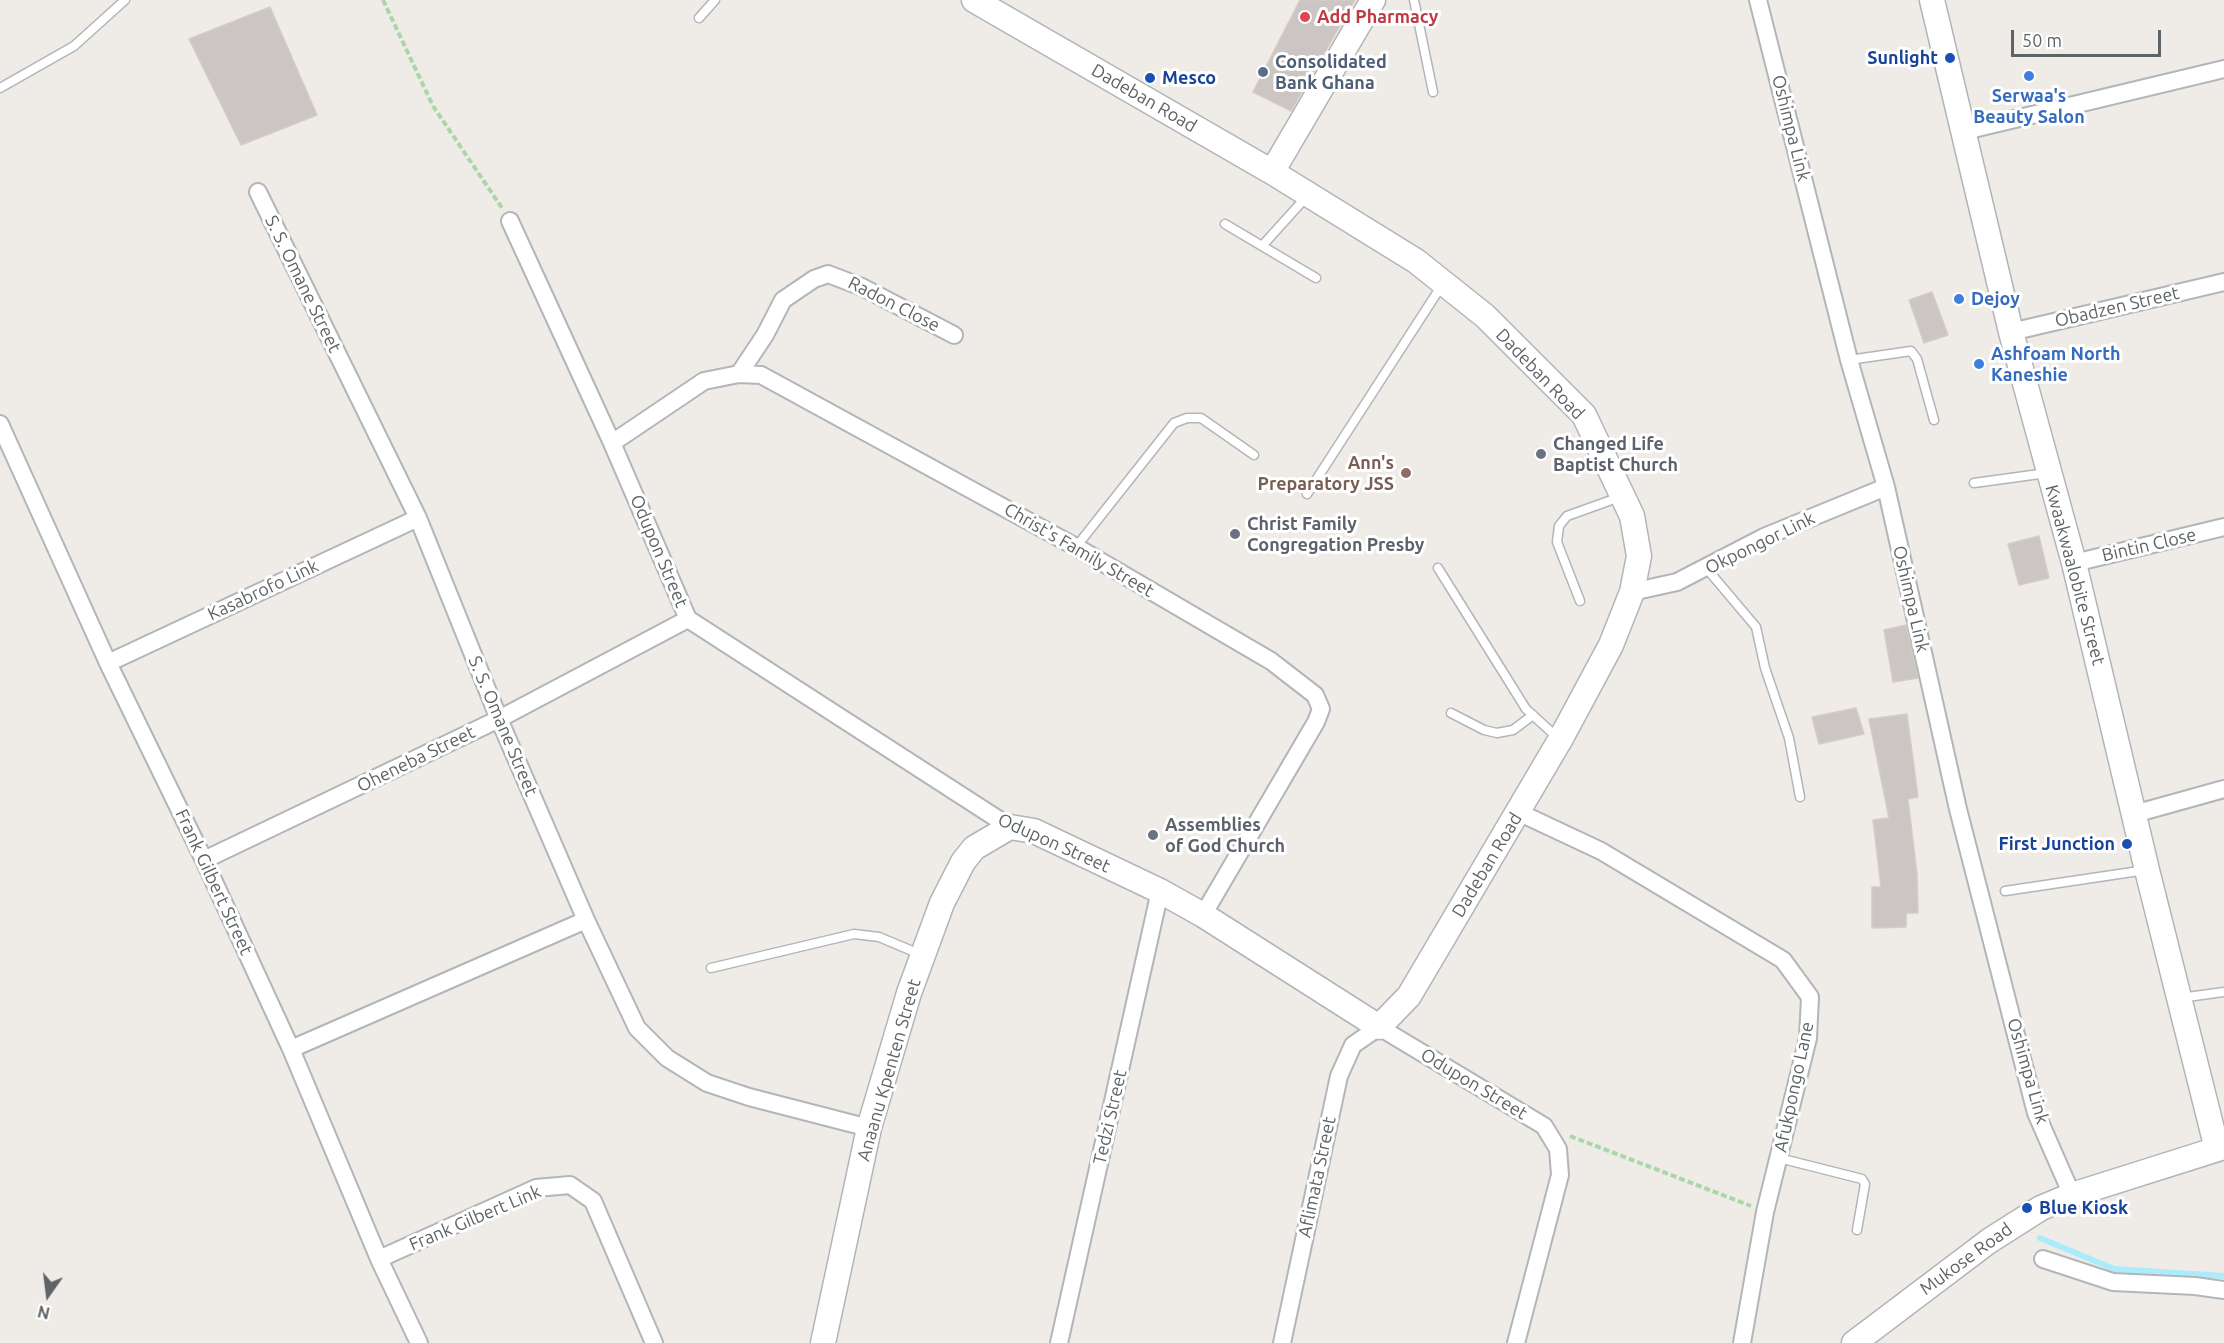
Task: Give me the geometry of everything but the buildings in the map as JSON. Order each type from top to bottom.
[{"type":"street","name":"Dadeban Road","points":[[974,0],[1272,172],[1416,261],[1443,282],[1485,316],[1584,415],[1632,516],[1639,556],[1632,592],[1611,645],[1560,740],[1408,996],[1378,1027]]},
{"type":"street","points":[[1272,172],[1373,0]]},
{"type":"street","name":"Oshimpa Link","points":[[1758,0],[1850,360],[1886,487],[1958,808],[2036,1113],[2072,1195]]},
{"type":"street","name":"Kwaakwaalobite Street","points":[[1932,0],[2011,332],[2074,563],[2179,998],[2221,1148]]},
{"type":"street","points":[[1965,131],[2224,69]]},
{"type":"street","name":"S. S. Omane Street","points":[[258,192],[418,518],[499,719],[586,920],[637,1028],[667,1058],[707,1083],[749,1097],[869,1128]]},
{"type":"street","name":"Odupon Street","points":[[510,221],[612,443],[688,619],[1010,827],[1034,831],[1160,891],[1203,915],[1378,1027],[1544,1126],[1558,1149],[1560,1175],[1516,1343]]},
{"type":"street","name":"Radon Close","points":[[739,374],[765,335],[783,300],[814,279],[828,274],[862,287],[954,335]]},
{"type":"street","name":"Obadzen Street","points":[[2011,332],[2224,282]]},
{"type":"street","name":"Christ's Family Street","points":[[612,443],[704,381],[739,374],[761,375],[1076,547],[1271,661],[1315,695],[1321,708],[1316,722],[1203,915]]},
{"type":"street","name":"Frank Gilbert Street","points":[[0,424],[108,663],[204,860],[291,1049],[379,1259],[419,1343]]},
{"type":"street","name":"Okpongor Link","points":[[1632,592],[1677,582],[1707,569],[1764,537],[1886,487]]},
{"type":"street","name":"Kasabrofo Link","points":[[108,663],[418,518]]},
{"type":"street","name":"Bintin Close","points":[[2074,563],[2224,527]]},
{"type":"street","name":"Oheneba Street","points":[[204,860],[499,719],[688,619]]},
{"type":"street","points":[[2134,814],[2224,789]]},
{"type":"street","name":"Afukpongo Lane","points":[[1518,812],[1601,851],[1783,960],[1810,997],[1808,1038],[1765,1212],[1742,1343]]},
{"type":"street","name":"Anaanu Kpenten Street","points":[[823,1343],[869,1128],[909,993],[942,903],[963,862],[974,848],[1010,827]]},
{"type":"street","name":"Tedzi Street","points":[[1059,1343],[1160,891]]},
{"type":"street","points":[[291,1049],[586,920]]},
{"type":"street","name":"Aflimata Street","points":[[1282,1343],[1339,1076],[1353,1045],[1378,1027]]},
{"type":"street","name":"Mukose Road","points":[[1854,1343],[2015,1223],[2072,1195],[2221,1148]]},
{"type":"street","name":"Frank Gilbert Link","points":[[379,1259],[536,1188],[570,1185],[593,1201],[654,1343]]},
{"type":"street","points":[[2043,1259],[2113,1282],[2195,1286],[2224,1290]]},
{"type":"lane","points":[[0,88],[74,46],[125,0]]},
{"type":"lane","points":[[699,18],[715,0]]},
{"type":"lane","points":[[1414,0],[1433,92]]},
{"type":"lane","points":[[1262,246],[1308,195]]},
{"type":"lane","points":[[1225,224],[1316,278]]},
{"type":"lane","points":[[1307,494],[1443,282]]},
{"type":"lane","points":[[1850,360],[1911,351],[1917,359],[1934,420]]},
{"type":"lane","points":[[1076,547],[1174,423],[1186,418],[1201,418],[1254,455]]},
{"type":"lane","points":[[1974,483],[2048,473]]},
{"type":"lane","points":[[1580,601],[1557,542],[1558,526],[1567,516],[1623,496]]},
{"type":"lane","points":[[1438,568],[1526,709],[1560,740]]},
{"type":"lane","points":[[1707,569],[1756,627],[1765,668],[1789,738],[1800,797]]},
{"type":"lane","points":[[1451,713],[1484,730],[1497,733],[1513,730],[1533,715]]},
{"type":"lane","points":[[2005,891],[2147,870]]},
{"type":"lane","points":[[711,968],[854,934],[879,937],[923,955]]},
{"type":"lane","points":[[2179,998],[2224,992]]},
{"type":"lane","points":[[1779,1158],[1862,1179],[1865,1184],[1857,1230]]},
{"type":"path","points":[[383,0],[433,106],[510,221]]},
{"type":"path","points":[[1544,1126],[1765,1212]]},
{"type":"waterway","points":[[2040,1238],[2114,1269],[2224,1276]]},
{"type":"place","name":"Add Pharmacy","points":[[1305,17]]},
{"type":"place","name":"Sunlight","points":[[1950,58]]},
{"type":"place","name":"Consolidated Bank Ghana","points":[[1263,72]]},
{"type":"place","name":"Serwaa's Beauty Salon","points":[[2029,76]]},
{"type":"place","name":"Mesco","points":[[1150,78]]},
{"type":"place","name":"Dejoy","points":[[1959,299]]},
{"type":"place","name":"Ashfoam North Kaneshie","points":[[1979,364]]},
{"type":"place","name":"Changed Life Baptist Church","points":[[1541,454]]},
{"type":"place","name":"Ann's Preparatory JSS","points":[[1406,473]]},
{"type":"place","name":"Christ Family Congregation Presby","points":[[1235,534]]},
{"type":"place","name":"Assemblies of God Church","points":[[1153,835]]},
{"type":"place","name":"First Junction","points":[[2127,844]]},
{"type":"place","name":"Blue Kiosk","points":[[2027,1208]]}]
